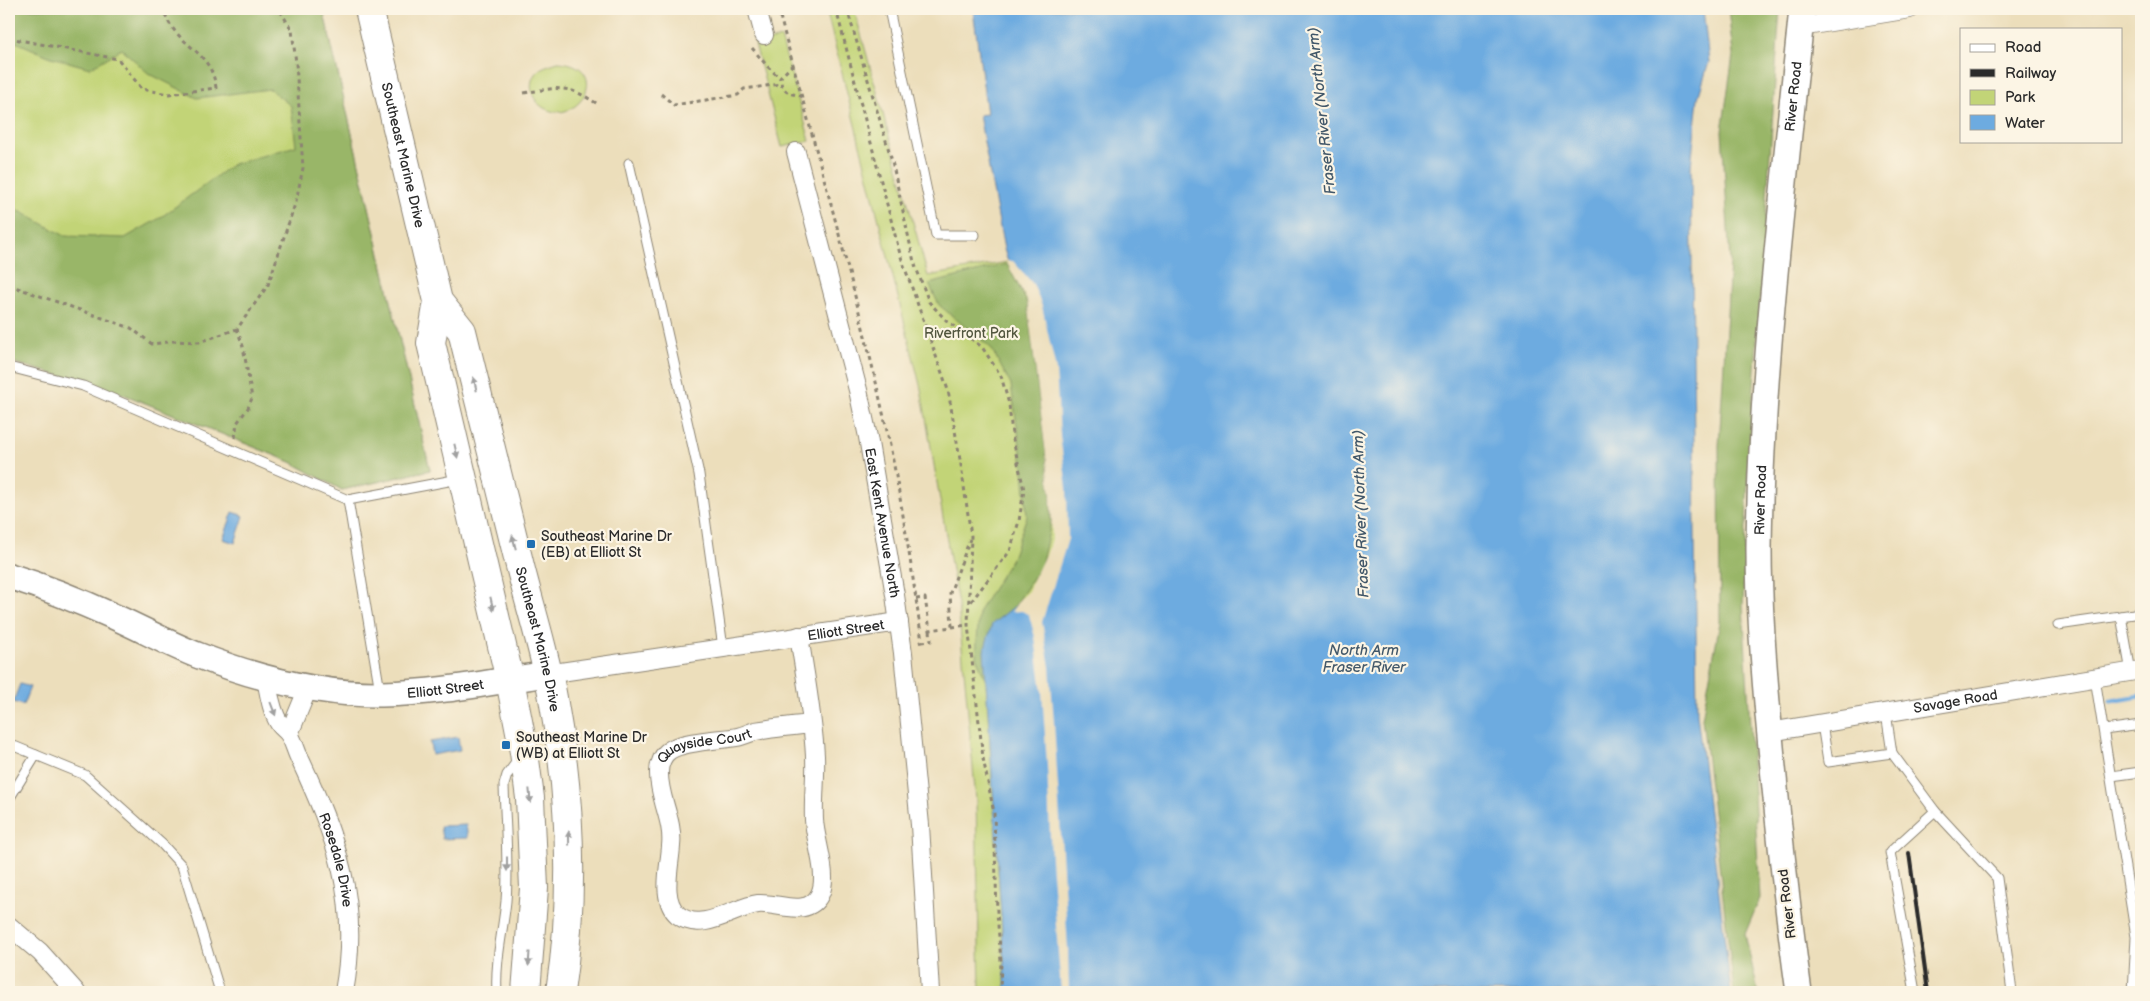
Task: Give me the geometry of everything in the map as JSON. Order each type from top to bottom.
[{"type":"main road","name":"Southeast Marine Drive","points":[[369,9],[438,301],[431,343],[510,680],[524,752],[530,798],[534,888],[526,992]]},
{"type":"main road","name":"Southeast Marine Drive","points":[[438,301],[462,331],[547,674],[564,770],[569,826],[570,886],[568,930],[560,992]]},
{"type":"street","points":[[757,9],[764,35]]},
{"type":"street","points":[[1801,18],[1910,9]]},
{"type":"street","name":"River Road","points":[[1799,992],[1787,906],[1770,732],[1760,613],[1759,547],[1774,286],[1801,18]]},
{"type":"street","name":"East Kent Avenue North","points":[[796,152],[858,390],[868,437],[899,622],[920,825],[930,992]]},
{"type":"street","name":"Elliott Street","points":[[9,576],[50,588],[196,655],[266,679],[308,688],[381,694],[446,690],[899,622]]},
{"type":"street","name":"Quayside Court","points":[[799,636],[811,724],[815,755],[814,820],[823,886],[816,900],[810,905],[795,908],[757,904],[714,919],[700,921],[679,916],[670,901],[668,891],[672,838],[659,772],[665,755],[677,746],[738,737],[753,732],[811,724]]},
{"type":"street","name":"Savage Road","points":[[1770,732],[2136,671]]},
{"type":"street","name":"Rosedale Drive","points":[[266,679],[269,698],[279,723],[289,734],[336,843],[345,882],[350,950],[344,992]]},
{"type":"street","points":[[289,734],[308,688]]},
{"type":"street","points":[[9,926],[40,952],[76,992]]},
{"type":"lane","points":[[889,9],[936,235],[975,235]]},
{"type":"lane","points":[[629,163],[699,474],[722,648]]},
{"type":"lane","points":[[9,367],[83,386],[348,500],[462,478]]},
{"type":"lane","points":[[348,500],[381,694]]},
{"type":"lane","points":[[2058,625],[2141,613]]},
{"type":"lane","points":[[2121,616],[2136,671]]},
{"type":"lane","points":[[2095,678],[2136,937],[2133,992]]},
{"type":"lane","points":[[1886,713],[1892,753],[1935,811],[1997,878],[2012,992]]},
{"type":"lane","points":[[1822,724],[1828,762],[1892,753]]},
{"type":"lane","points":[[2104,730],[2141,725]]},
{"type":"lane","points":[[9,744],[86,775],[162,844],[182,866],[220,992]]},
{"type":"lane","points":[[496,992],[496,977],[506,900],[507,851],[504,785],[507,775],[524,752]]},
{"type":"lane","points":[[9,799],[36,755]]},
{"type":"lane","points":[[2111,776],[2141,772]]},
{"type":"lane","points":[[1915,992],[1890,852],[1935,811]]},
{"type":"path","points":[[9,38],[118,58],[142,89],[169,94],[216,88],[214,73],[204,59],[171,27],[163,9]]},
{"type":"path","points":[[9,285],[131,328],[152,344],[175,340],[199,342],[237,329],[268,285],[296,201],[303,168],[292,30],[279,9]]},
{"type":"path","points":[[778,9],[818,155]]},
{"type":"path","points":[[836,9],[900,254],[948,390],[971,536],[968,625],[983,758],[994,812],[997,913],[1001,961],[1000,992]]},
{"type":"path","points":[[847,9],[892,160],[914,262],[929,302],[946,320],[982,347],[1001,376],[1009,404],[1012,435],[1024,490],[1019,521],[1010,551],[970,603]]},
{"type":"path","points":[[793,64],[780,78],[781,84],[788,93],[802,96]]},
{"type":"path","points":[[662,94],[674,105],[738,95],[744,88],[781,84]]},
{"type":"path","points":[[524,93],[559,87],[585,96],[599,105]]},
{"type":"path","points":[[234,451],[237,423],[248,408],[252,398],[243,346],[237,329]]},
{"type":"path","points":[[952,627],[950,593],[971,536]]},
{"type":"path","points":[[914,643],[922,642],[931,640],[925,598],[916,599],[922,642]]},
{"type":"path","points":[[930,630],[968,625]]},
{"type":"green space","points":[[9,9],[323,9],[430,470],[342,490],[291,462],[123,394],[9,361]]},
{"type":"green space","points":[[9,9],[323,9],[430,470],[342,490],[291,462],[123,394],[9,361],[9,205],[65,236],[125,238],[160,218],[233,164],[296,146],[291,106],[270,89],[197,98],[148,73],[122,49],[90,68],[51,57],[9,39]]},
{"type":"green space","name":"Riverfront Park","points":[[826,9],[854,9],[928,276],[1008,262],[1029,299],[1054,541],[1029,595],[984,651],[1006,992],[980,992],[976,800],[958,605],[921,389]]},
{"type":"green space","points":[[1728,9],[1780,9],[1748,472],[1743,605],[1760,898],[1745,934],[1758,992],[1734,992],[1702,718],[1720,622],[1719,446],[1730,262],[1722,131],[1733,55]]},
{"type":"green space","points":[[781,38],[810,141],[782,147],[755,44]]},
{"type":"green space","points":[[558,62],[575,66],[584,73],[587,83],[585,94],[579,103],[569,110],[557,112],[544,108],[539,104],[533,95],[531,84],[540,69]]},
{"type":"green space","points":[[1007,264],[1027,302],[1051,495],[1051,523],[1041,566],[1011,612],[993,697],[976,657],[979,611],[1012,558],[1027,516],[1022,459],[1011,385],[991,348],[939,305],[929,284]]},
{"type":"water","name":"North Arm Fraser River","points":[[973,9],[1703,9],[1709,62],[1698,98],[1691,167],[1697,714],[1731,992],[1006,992],[984,651],[992,624],[1029,595],[1054,541],[1053,495],[1029,299],[1008,262],[1004,249],[979,115],[987,114]]},
{"type":"water","points":[[233,512],[244,516],[235,543],[223,539]]},
{"type":"water","points":[[20,684],[30,687],[23,705],[13,702]]},
{"type":"water","points":[[458,737],[460,750],[432,755],[430,742]]},
{"type":"water","points":[[466,825],[468,838],[442,839],[440,826]]},
{"type":"pier","points":[[1006,261],[1013,261],[1033,284],[1042,306],[1056,370],[1060,435],[1067,488],[1068,539],[1042,622],[1050,667],[1068,949],[1069,992],[1061,992],[1051,859],[1042,692],[1035,637],[1029,615],[1022,611],[1011,612],[1027,593],[1052,540],[1051,495],[1027,300]]},
{"type":"waterway","points":[[2111,701],[2141,696]]},
{"type":"railway","points":[[1909,853],[1928,992]]},
{"type":"place","name":"Southeast Marine Dr (EB) at Elliott St","points":[[531,544]]},
{"type":"place","name":"Southeast Marine Dr (WB) at Elliott St","points":[[506,745]]},
{"type":"water label","name":"Fraser River (North Arm)","points":[[1322,111]]},
{"type":"water label","name":"Fraser River (North Arm)","points":[[1361,514]]}]
